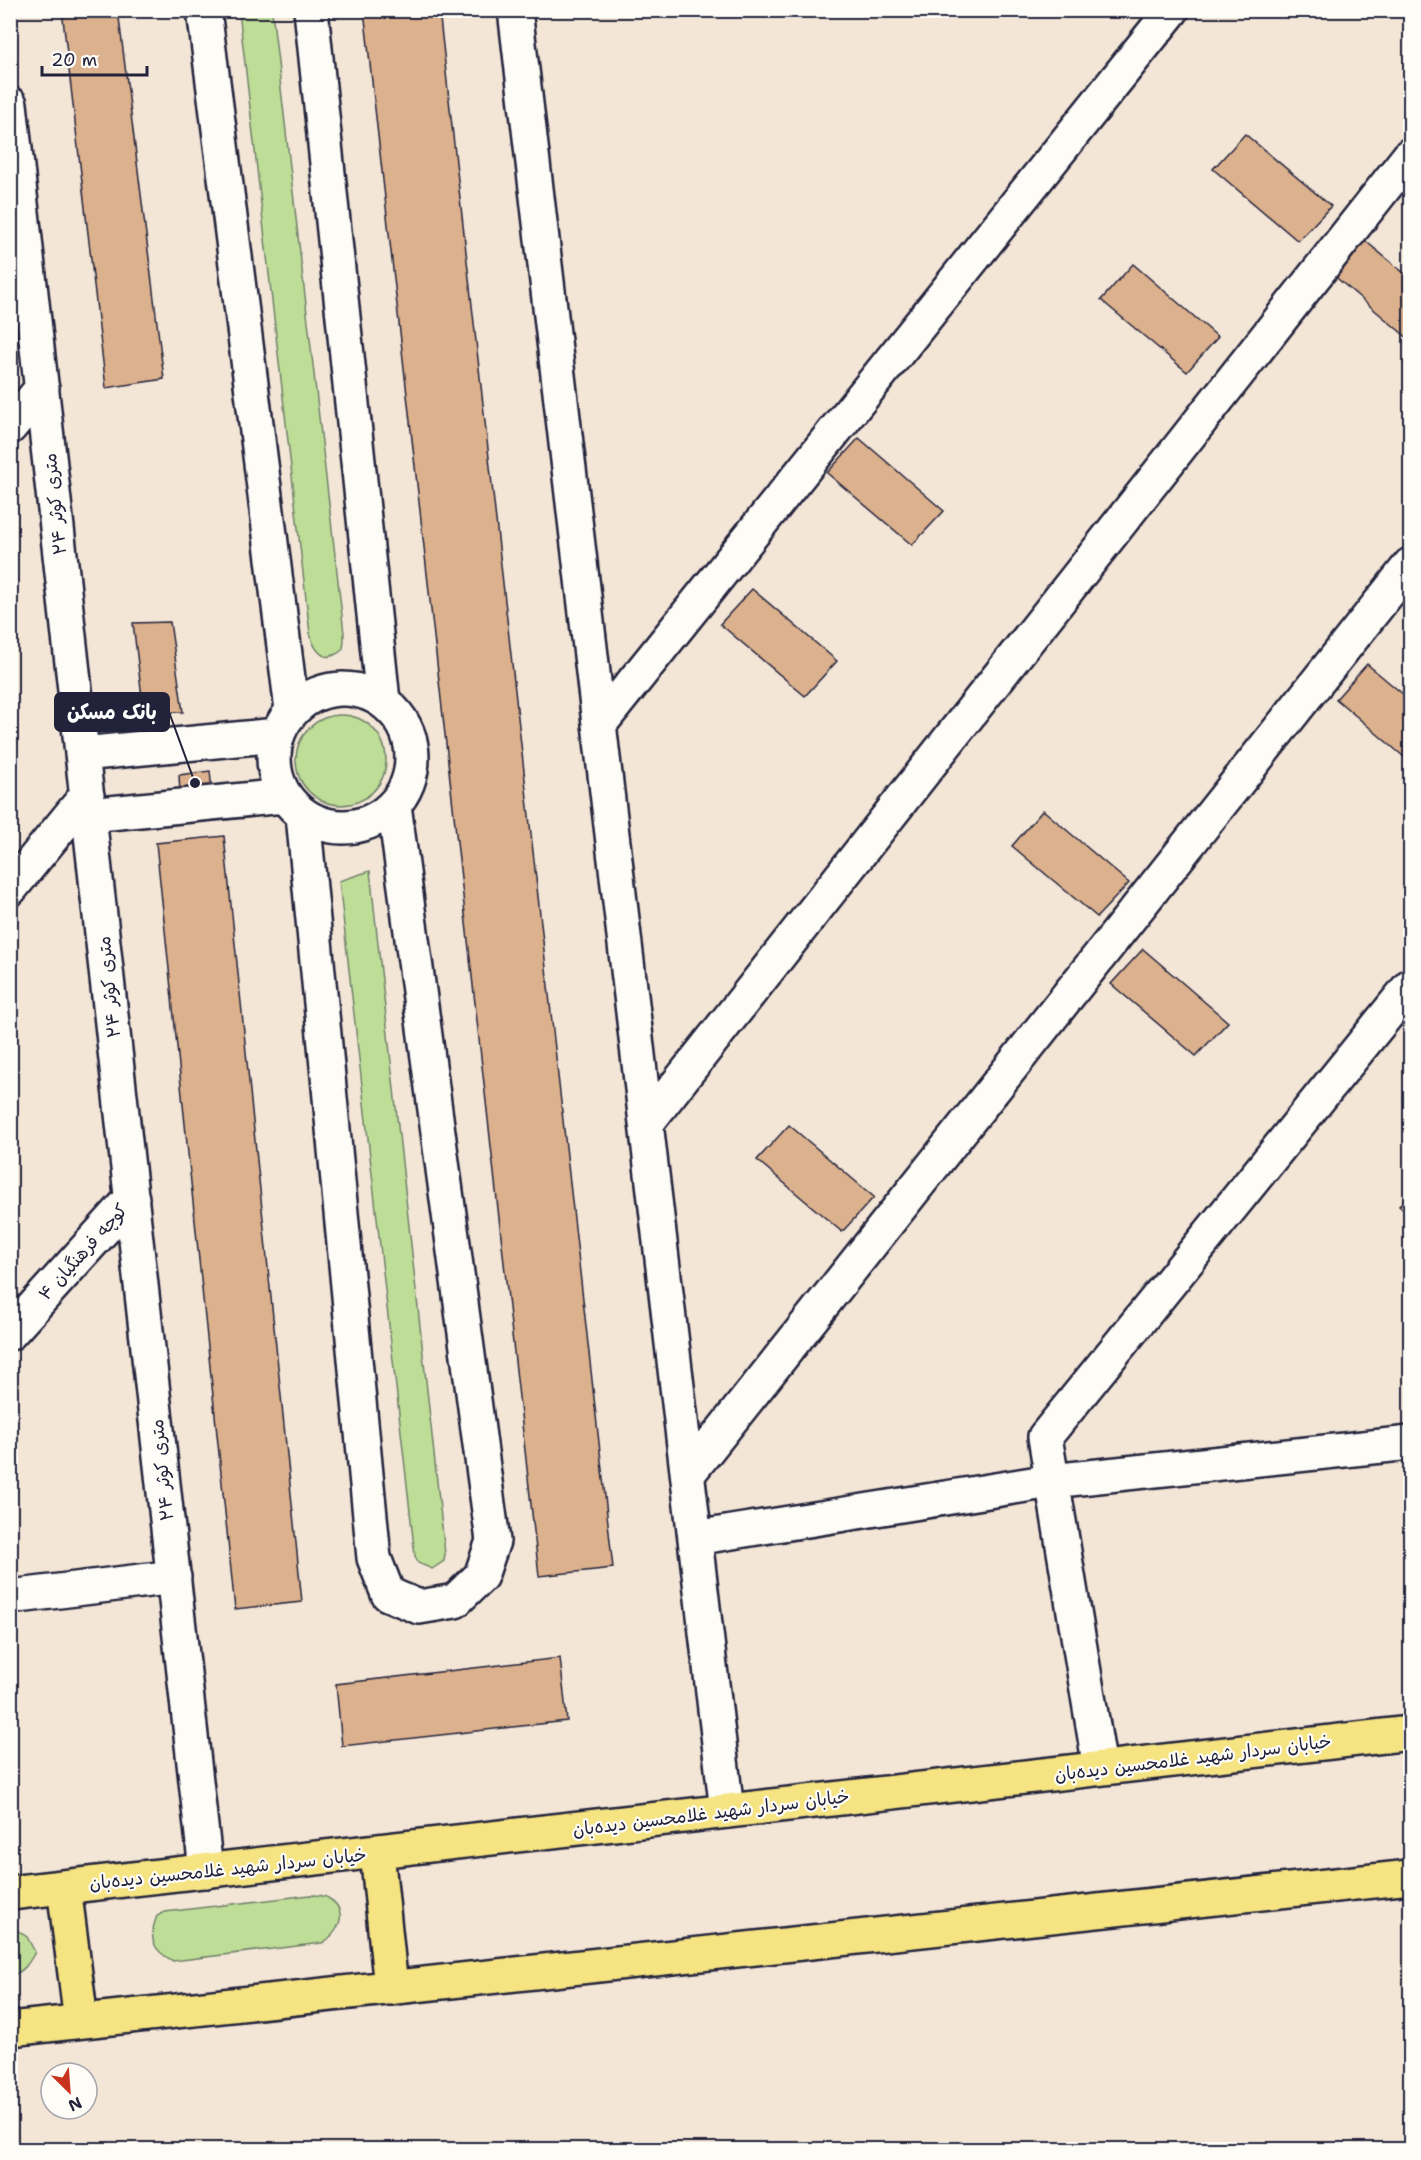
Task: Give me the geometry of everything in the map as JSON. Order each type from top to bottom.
[{"type":"main road","name":"خیابان سردار شهید غلامحسین دیده‌بان","points":[[10,1893],[1410,1733]]},
{"type":"main road","points":[[377,1852],[391,1988]]},
{"type":"main road","points":[[10,2029],[1410,1877]]},
{"type":"main road","points":[[64,1887],[81,2021]]},
{"type":"street","points":[[82,753],[284,722],[307,698],[326,690],[345,688],[365,692],[383,700],[397,714],[408,731],[413,750],[412,770],[405,789],[394,805],[378,818],[360,826],[340,828],[321,824],[294,806],[278,785],[273,765],[284,722],[204,10]]},
{"type":"street","points":[[311,10],[383,700]]},
{"type":"street","points":[[515,10],[728,1811]]},
{"type":"street","points":[[599,725],[1173,10]]},
{"type":"street","name":"۲۴ متری کوثر","points":[[10,104],[206,1871]]},
{"type":"street","points":[[646,1124],[1410,155]]},
{"type":"street","points":[[10,427],[42,388]]},
{"type":"street","points":[[688,1474],[1410,565]]},
{"type":"street","points":[[10,889],[88,805],[294,806]]},
{"type":"street","points":[[294,806],[374,1558],[388,1594],[419,1607],[455,1601],[481,1576],[493,1541],[394,805]]},
{"type":"street","points":[[1100,1768],[1045,1437],[1410,986]]},
{"type":"street","name":"کوچه فرهنگیان ۴","points":[[10,1333],[132,1198]]},
{"type":"street","points":[[695,1538],[1051,1481],[1408,1441]]},
{"type":"street","points":[[10,1597],[174,1577]]},
{"type":"green space","points":[[239,11],[272,11],[344,633],[343,648],[331,656],[318,652],[310,634]]},
{"type":"green space","points":[[341,715],[366,723],[378,735],[386,760],[378,785],[366,797],[341,805],[316,797],[304,785],[296,760],[304,735],[316,723]]},
{"type":"green space","points":[[370,871],[445,1554],[444,1561],[432,1569],[418,1563],[415,1556],[339,881]]},
{"type":"green space","points":[[310,1895],[326,1897],[339,1909],[340,1922],[337,1928],[322,1943],[173,1961],[160,1952],[154,1943],[154,1924],[157,1916],[165,1912]]},
{"type":"green space","points":[[10,1925],[27,1937],[35,1952],[22,1970],[11,1975]]},
{"type":"building","points":[[62,10],[118,10],[164,379],[106,388]]},
{"type":"building","points":[[364,10],[439,10],[613,1568],[539,1576]]},
{"type":"building","points":[[1245,134],[1331,206],[1298,241],[1213,169]]},
{"type":"building","points":[[1363,239],[1410,278],[1410,340],[1332,274]]},
{"type":"building","points":[[1133,264],[1218,337],[1187,372],[1101,300]]},
{"type":"building","points":[[859,438],[944,511],[912,545],[827,473]]},
{"type":"building","points":[[752,589],[837,661],[805,696],[720,624]]},
{"type":"building","points":[[170,622],[183,712],[144,713],[133,623]]},
{"type":"building","points":[[1367,664],[1410,700],[1410,762],[1336,699]]},
{"type":"building","points":[[210,771],[212,791],[180,794],[179,775]]},
{"type":"building","points":[[1043,810],[1129,883],[1097,917],[1012,846]]},
{"type":"building","points":[[224,836],[302,1602],[235,1609],[156,843]]},
{"type":"building","points":[[1143,949],[1228,1022],[1196,1056],[1111,984]]},
{"type":"building","points":[[789,1125],[874,1197],[842,1232],[757,1160]]},
{"type":"building","points":[[1410,1193],[1410,1216],[1399,1206]]},
{"type":"building","points":[[560,1658],[567,1721],[342,1746],[336,1684]]},
{"type":"place","name":"بانک مسکن","points":[[195,783]]}]
